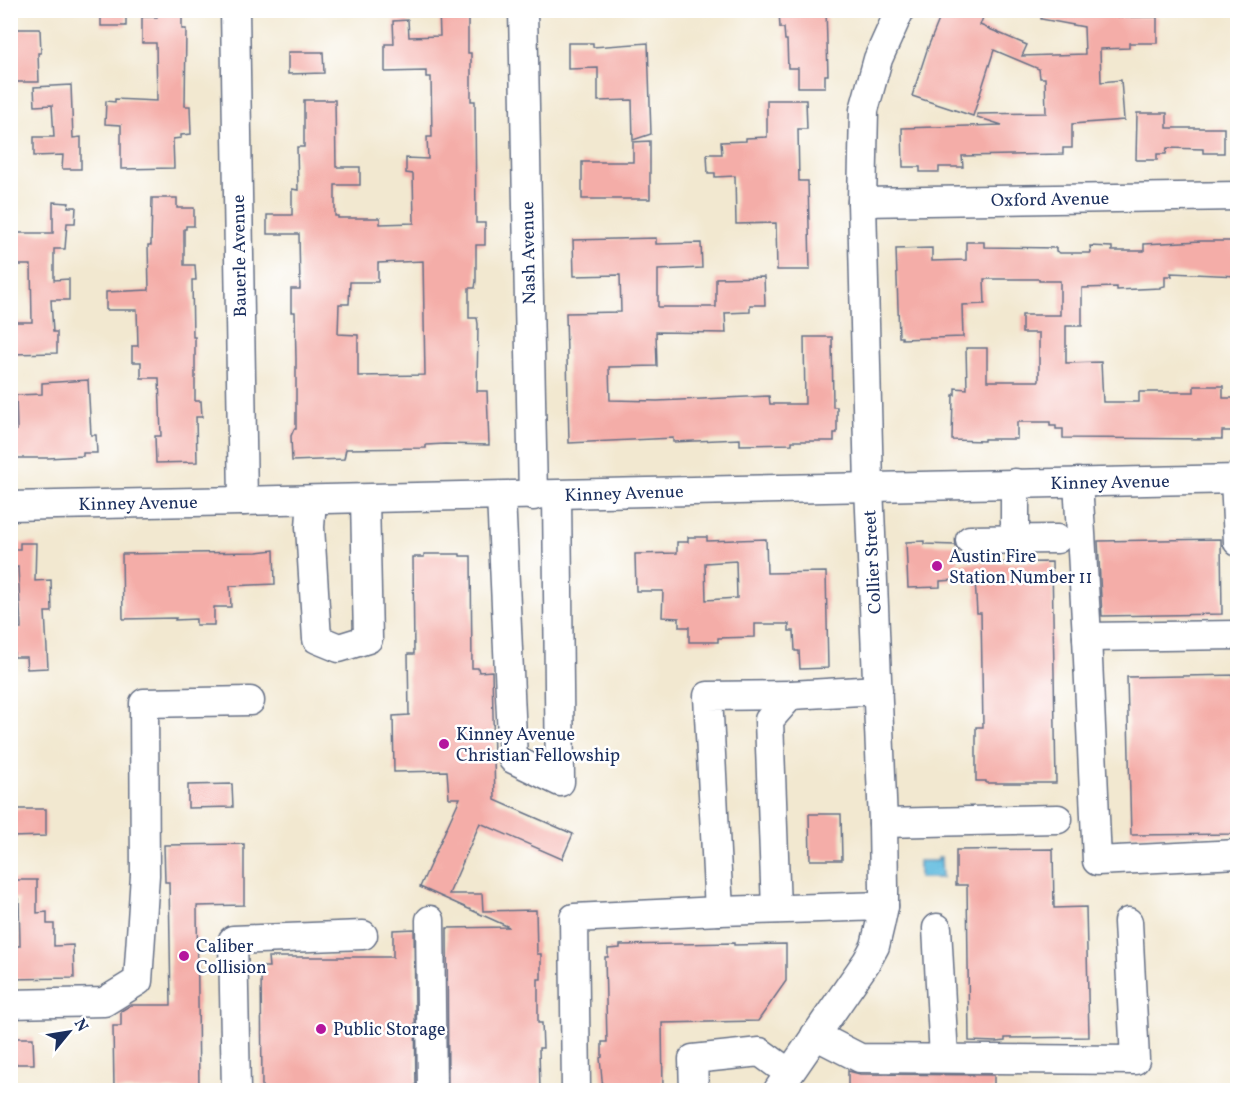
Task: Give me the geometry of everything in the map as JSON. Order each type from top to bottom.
[{"type":"street","name":"Bauerle Avenue","points":[[235,10],[243,501]]},
{"type":"street","name":"Nash Avenue","points":[[501,496],[513,759],[560,782],[523,10]]},
{"type":"street","name":"Collier Street","points":[[784,1082],[867,961],[875,945],[884,906],[878,690],[868,486],[862,202],[864,110],[878,59],[900,10]]},
{"type":"street","name":"Oxford Avenue","points":[[862,202],[1238,196]]},
{"type":"street","name":"Kinney Avenue","points":[[10,506],[1236,479]]},
{"type":"street","points":[[1236,479],[1238,542]]},
{"type":"street","points":[[1078,482],[1097,861],[1238,854]]},
{"type":"street","points":[[1015,483],[1015,540]]},
{"type":"street","points":[[312,500],[310,527],[317,639],[339,648],[368,639],[365,499]]},
{"type":"street","points":[[970,540],[1057,539]]},
{"type":"street","points":[[1087,637],[1238,635]]},
{"type":"street","points":[[718,911],[708,696],[791,695],[878,690]]},
{"type":"street","points":[[776,909],[770,720],[791,695]]},
{"type":"street","points":[[10,1004],[104,1002],[138,981],[145,875],[144,703],[250,701]]},
{"type":"street","points":[[883,824],[1058,819]]},
{"type":"street","points":[[576,1090],[574,918],[884,906]]},
{"type":"street","points":[[430,920],[432,1090]]},
{"type":"street","points":[[816,1035],[860,1058],[1135,1060],[1128,922]]},
{"type":"street","points":[[937,928],[944,1058]]},
{"type":"street","points":[[236,1090],[233,940],[363,935]]},
{"type":"street","points":[[694,1090],[693,1059],[760,1052],[784,1082]]},
{"type":"water","points":[[938,857],[941,857],[942,878],[919,878],[919,861],[938,861]]},
{"type":"building","points":[[101,10],[126,10],[126,26],[101,26]]},
{"type":"building","points":[[157,10],[182,10],[182,29],[186,29],[185,106],[190,106],[191,134],[173,139],[174,168],[121,169],[121,125],[105,124],[106,101],[115,102],[115,99],[157,101],[156,43],[142,43],[142,17],[157,17]]},
{"type":"building","points":[[439,10],[468,10],[471,101],[475,101],[476,223],[485,223],[485,245],[476,245],[476,281],[475,288],[469,288],[469,318],[477,318],[478,324],[477,391],[487,391],[489,445],[445,444],[426,445],[426,448],[346,449],[344,459],[292,461],[291,436],[296,429],[296,359],[295,312],[291,312],[291,289],[300,289],[299,234],[267,234],[267,215],[292,215],[292,189],[298,190],[297,147],[304,147],[304,100],[335,100],[336,167],[360,167],[360,185],[335,185],[335,216],[338,218],[380,218],[380,224],[414,223],[413,174],[406,173],[406,158],[428,159],[427,137],[432,137],[431,77],[426,77],[426,71],[385,72],[385,44],[394,44],[393,21],[408,20],[409,37],[440,36]],"holes":[[[423,261],[425,375],[358,376],[358,335],[338,334],[339,304],[349,304],[350,282],[378,282],[378,263]]]},
{"type":"building","points":[[779,10],[826,10],[828,75],[825,75],[825,87],[798,87],[798,68],[788,68],[787,40],[785,40],[784,28],[780,28]]},
{"type":"building","points":[[943,10],[986,10],[980,25],[1027,45],[1022,56],[1085,54],[1084,27],[1041,19],[1042,10],[1120,10],[1119,17],[1157,17],[1157,43],[1129,43],[1129,48],[1100,49],[1101,82],[1121,80],[1124,120],[1072,124],[1072,148],[1063,148],[1063,154],[962,156],[963,167],[939,167],[939,172],[920,172],[920,167],[903,167],[902,128],[1002,125],[977,117],[977,114],[1046,113],[1045,78],[1040,78],[1039,69],[994,50],[973,116],[912,96]]},
{"type":"building","points":[[10,29],[40,29],[39,82],[10,82]]},
{"type":"building","points":[[568,43],[593,43],[593,47],[648,43],[651,134],[633,140],[632,100],[598,101],[598,68],[568,69]]},
{"type":"building","points":[[288,52],[323,52],[324,73],[288,74]]},
{"type":"building","points":[[71,85],[73,138],[81,137],[81,169],[62,169],[63,155],[34,156],[34,137],[54,137],[52,105],[35,106],[34,87]]},
{"type":"building","points":[[767,100],[806,100],[807,129],[798,129],[799,181],[808,181],[810,270],[777,270],[776,223],[736,224],[735,176],[715,177],[715,173],[708,173],[707,154],[722,154],[721,142],[767,137]]},
{"type":"building","points":[[1137,113],[1167,113],[1167,128],[1224,128],[1224,153],[1203,153],[1203,149],[1167,148],[1166,154],[1157,154],[1157,160],[1136,160]]},
{"type":"building","points":[[650,141],[650,199],[582,199],[582,162],[633,162],[633,142]]},
{"type":"building","points":[[152,198],[177,198],[177,208],[194,208],[194,226],[186,226],[184,229],[184,265],[195,265],[196,280],[192,280],[195,401],[201,401],[202,417],[196,417],[197,462],[156,463],[155,436],[161,436],[159,378],[141,378],[141,362],[132,362],[132,346],[138,346],[137,310],[106,310],[106,292],[149,290],[148,245],[151,245]]},
{"type":"building","points":[[53,202],[69,203],[68,207],[76,207],[75,223],[67,223],[65,249],[54,249],[54,280],[69,279],[69,300],[51,300],[53,332],[57,332],[57,353],[10,354],[10,322],[32,322],[31,265],[10,265],[10,233],[53,233]]},
{"type":"building","points":[[656,238],[656,244],[701,243],[702,268],[658,270],[658,307],[716,307],[716,278],[764,277],[765,305],[750,305],[750,312],[725,313],[726,333],[656,332],[657,366],[609,367],[610,400],[657,401],[769,396],[770,404],[805,404],[804,337],[832,337],[833,407],[837,407],[837,433],[834,433],[834,441],[740,445],[740,439],[673,442],[673,438],[569,443],[566,313],[621,312],[620,275],[574,276],[573,240]]},
{"type":"building","points":[[1238,241],[1238,276],[1171,273],[1172,276],[1165,276],[1165,286],[1160,288],[1117,290],[1117,287],[1082,288],[1082,326],[1066,326],[1066,363],[1101,362],[1103,402],[1139,402],[1139,392],[1194,392],[1194,386],[1223,386],[1223,398],[1238,398],[1238,431],[1222,431],[1222,439],[1063,438],[1063,429],[1050,426],[1050,422],[1017,422],[1017,439],[952,440],[955,388],[967,389],[966,348],[987,348],[987,381],[1039,381],[1039,333],[1022,333],[1022,315],[1060,315],[1060,281],[984,279],[985,304],[962,305],[963,337],[902,339],[899,337],[896,249],[932,248],[932,261],[966,260],[966,242],[984,242],[984,247],[1056,248],[1056,251],[1060,253],[1091,253],[1090,246],[1112,247],[1112,251],[1144,251],[1144,244]]},
{"type":"building","points":[[88,380],[91,435],[96,435],[97,453],[83,453],[83,456],[10,458],[10,431],[17,430],[16,395],[42,394],[42,383]]},
{"type":"building","points":[[688,537],[707,537],[707,541],[766,539],[767,573],[826,572],[828,668],[800,669],[799,651],[795,651],[794,631],[789,631],[789,624],[755,624],[755,637],[718,638],[718,642],[689,642],[689,627],[679,627],[679,618],[662,617],[663,591],[636,591],[635,554],[677,553],[677,542],[688,542]],"holes":[[[736,561],[737,598],[706,600],[705,563]]]},
{"type":"building","points":[[1221,539],[1222,614],[1102,616],[1098,541]]},
{"type":"building","points":[[924,541],[924,544],[955,545],[958,551],[958,563],[1052,562],[1056,783],[976,781],[976,727],[983,727],[981,613],[977,613],[975,579],[940,581],[940,587],[908,588],[906,542]]},
{"type":"building","points":[[20,543],[36,543],[35,581],[51,580],[52,612],[45,612],[48,668],[27,669],[26,657],[14,657],[13,628],[21,628],[18,567],[13,568],[14,549],[20,549]]},
{"type":"building","points":[[274,550],[275,584],[230,586],[231,607],[214,607],[214,625],[196,625],[196,619],[123,619],[122,554]]},
{"type":"building","points":[[424,554],[471,556],[472,668],[478,668],[479,672],[492,671],[495,800],[573,834],[562,859],[480,823],[449,894],[482,894],[483,911],[536,910],[537,954],[541,954],[541,979],[538,979],[538,1023],[542,1023],[543,1048],[539,1048],[540,1090],[448,1090],[447,928],[509,927],[420,887],[460,798],[449,798],[447,771],[394,772],[393,716],[409,715],[408,654],[414,654],[413,557],[424,557]]},
{"type":"building","points":[[1238,675],[1238,834],[1131,835],[1127,677]]},
{"type":"building","points":[[232,784],[233,807],[188,808],[188,785]]},
{"type":"building","points":[[10,809],[46,809],[46,836],[10,837]]},
{"type":"building","points":[[809,814],[841,814],[842,860],[810,860]]},
{"type":"building","name":"Caliber Collision","points":[[244,844],[244,905],[197,906],[199,1090],[114,1090],[113,1026],[121,1026],[121,1011],[131,1005],[171,1005],[169,882],[165,882],[164,845]]},
{"type":"building","points":[[1053,849],[1054,908],[1086,907],[1089,1037],[1005,1038],[1005,1041],[996,1042],[969,1041],[967,885],[956,885],[956,850]]},
{"type":"building","points":[[10,880],[37,880],[37,913],[47,912],[47,924],[54,924],[54,946],[73,945],[74,978],[10,979],[10,952],[16,952],[16,946],[20,946],[19,899],[10,898]]},
{"type":"building","name":"Public Storage","points":[[414,929],[416,1090],[262,1090],[261,967],[269,967],[268,957],[393,957],[393,930]]},
{"type":"building","points":[[734,943],[734,945],[786,944],[786,981],[758,1021],[662,1023],[663,1090],[603,1090],[600,1058],[602,1057],[602,1042],[607,1042],[605,957],[608,957],[608,949],[620,948],[620,945]]},
{"type":"building","points":[[10,1038],[33,1038],[34,1064],[10,1064]]},
{"type":"building","points":[[848,1071],[860,1074],[994,1075],[994,1090],[848,1090]]},
{"type":"place","name":"Austin Fire Station Number 11","points":[[937,566]]},
{"type":"place","name":"Kinney Avenue Christian Fellowship","points":[[444,744]]},
{"type":"place","name":"Caliber Collision","points":[[184,956]]},
{"type":"place","name":"Public Storage","points":[[321,1029]]}]
